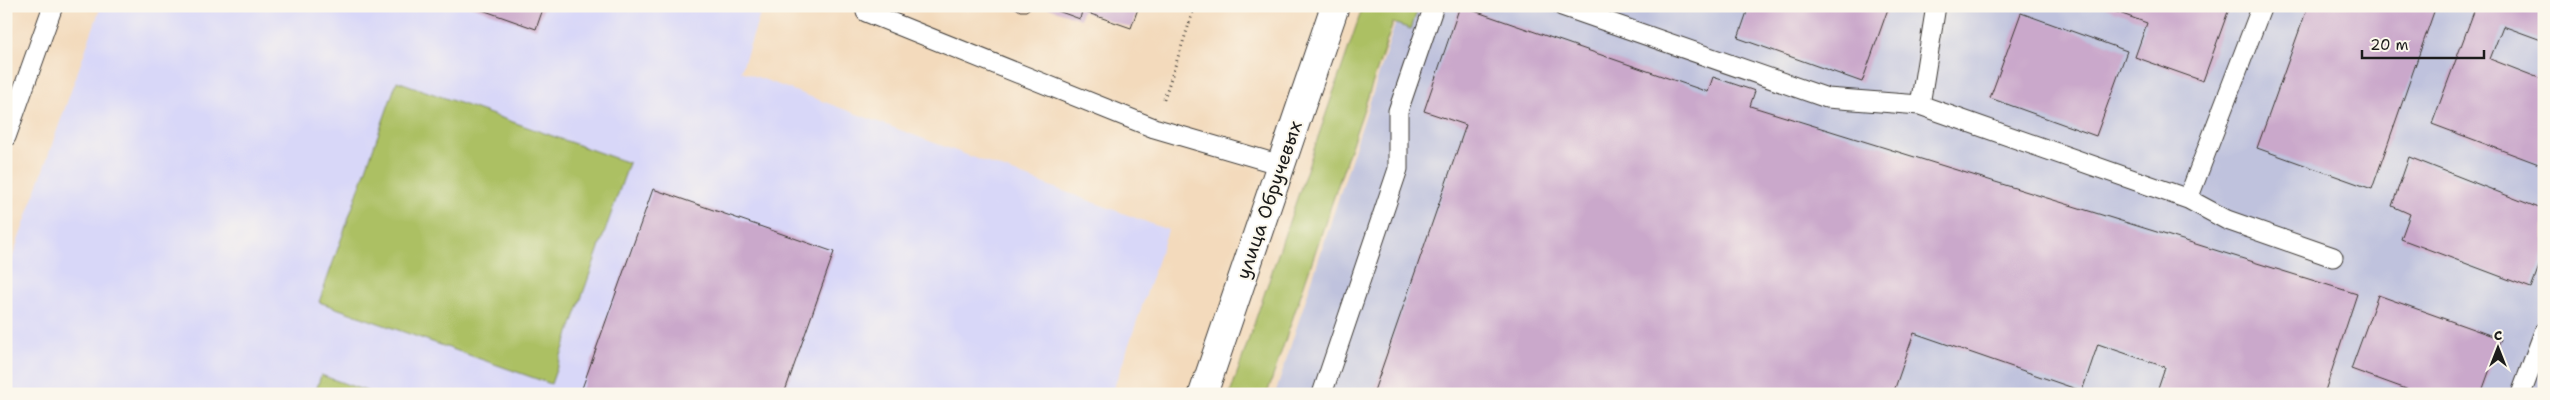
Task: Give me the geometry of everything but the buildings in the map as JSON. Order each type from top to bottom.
[{"type":"street","name":"улица Обручевых","points":[[1203,394],[1335,6]]},
{"type":"lane","points":[[6,137],[53,6]]},
{"type":"lane","points":[[868,6],[866,12],[1154,128],[1281,165]]},
{"type":"lane","points":[[1322,394],[1398,169],[1398,111],[1434,6]]},
{"type":"lane","points":[[1562,6],[1826,98],[1920,105],[2188,199],[2227,220],[2333,257]]},
{"type":"lane","points":[[1920,105],[1936,6]]},
{"type":"lane","points":[[2188,199],[2262,6]]},
{"type":"lane","points":[[2521,394],[2544,332]]},
{"type":"path","points":[[1154,128],[1195,6]]},
{"type":"shaded area","points":[[101,6],[763,6],[741,71],[1168,230],[1112,394],[6,394],[6,275]]},
{"type":"shaded area","points":[[1401,6],[2544,6],[2544,394],[1275,394]]},
{"type":"green space","points":[[1363,6],[1419,6],[1411,29],[1393,23],[1267,394],[1230,394]]},
{"type":"green space","points":[[397,81],[629,163],[551,384],[319,302]]},
{"type":"green space","points":[[321,375],[374,394],[315,394]]}]
